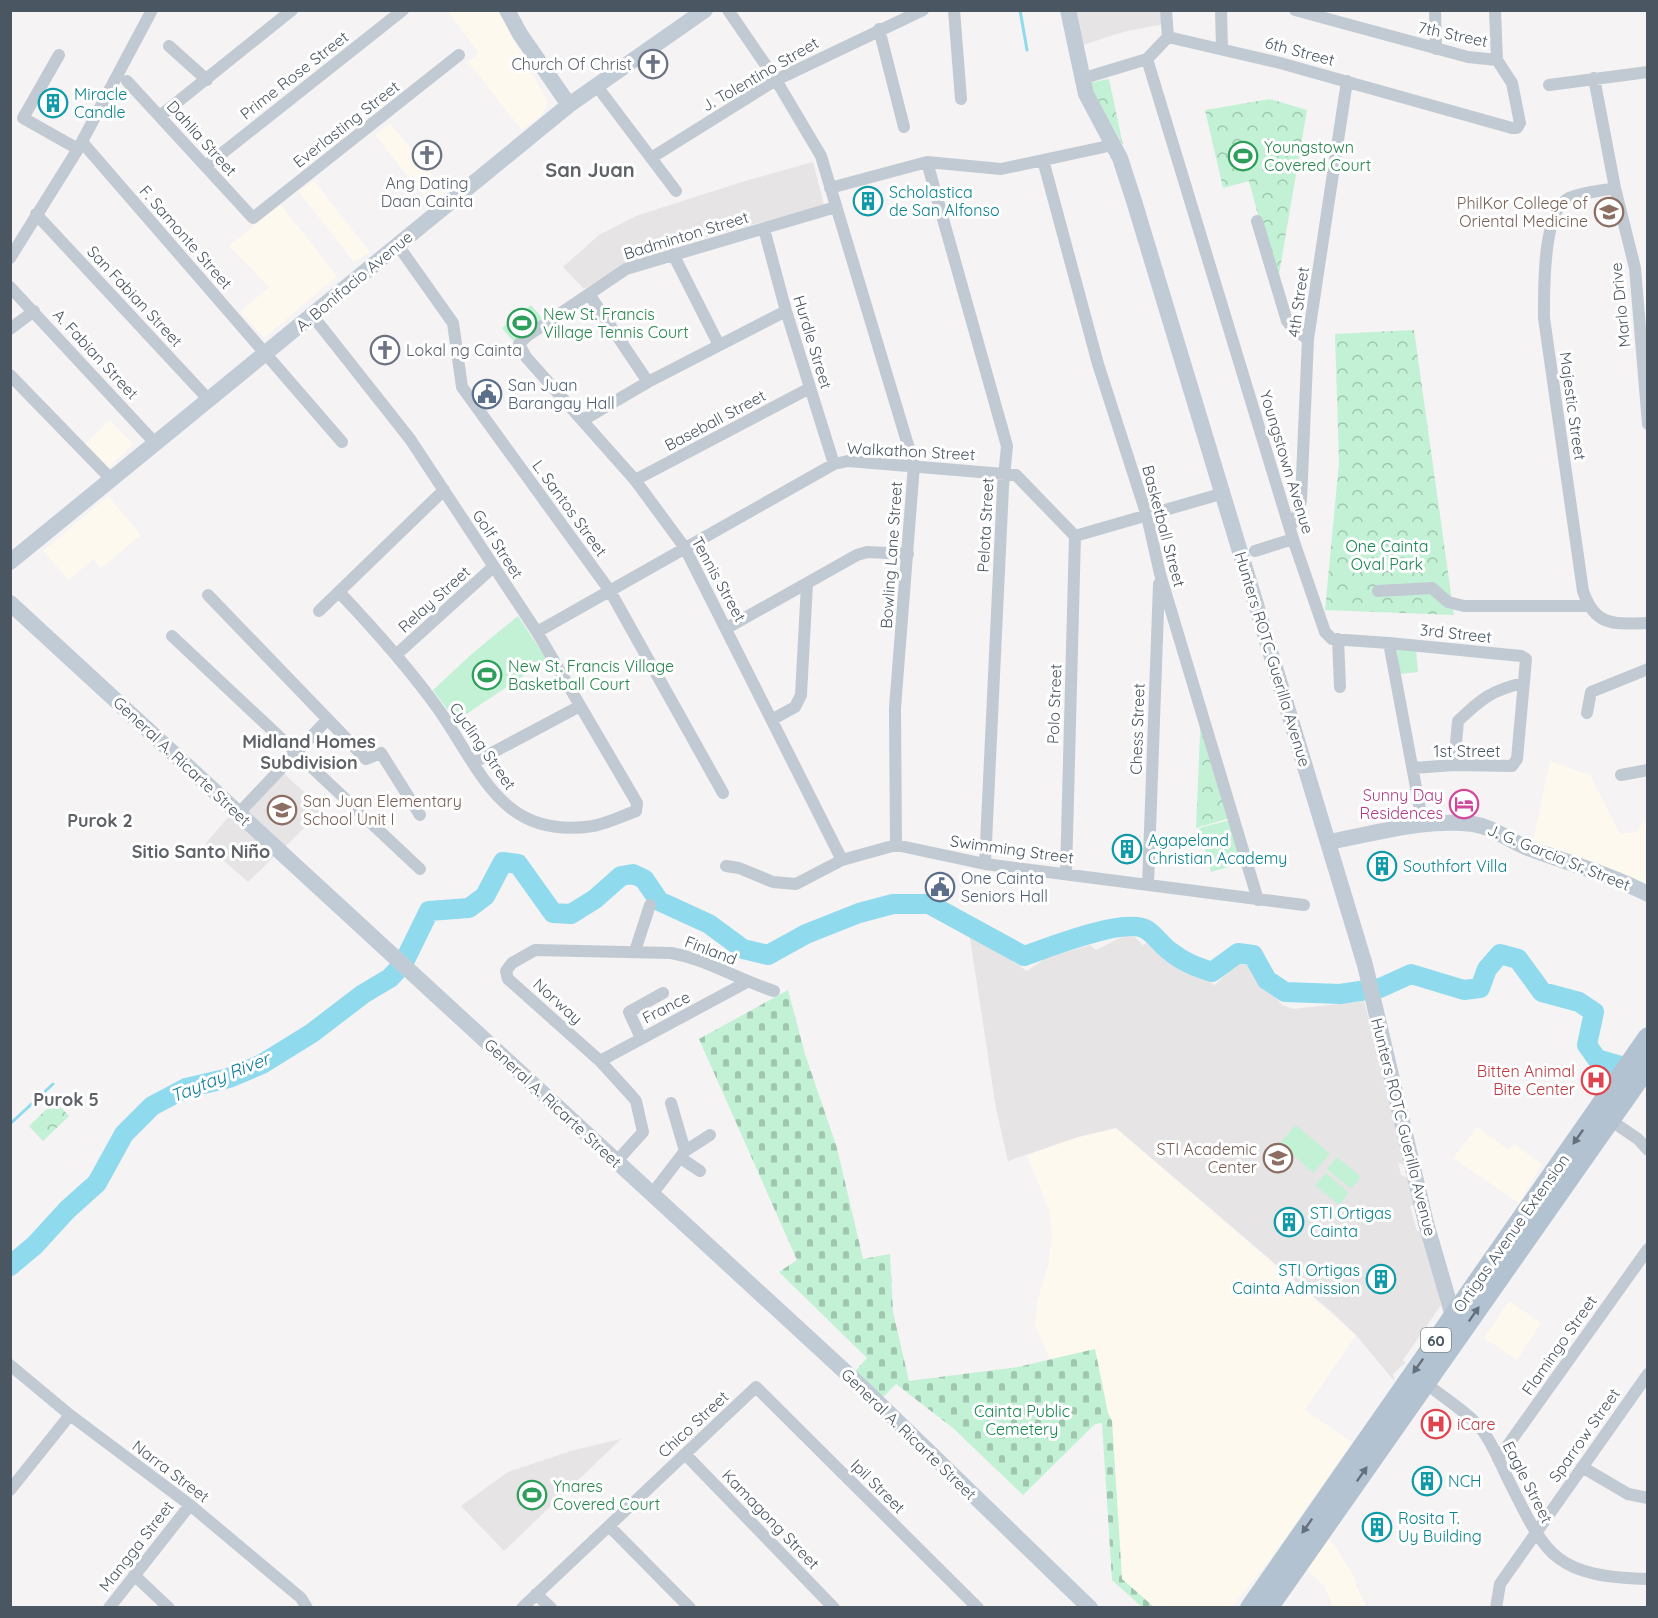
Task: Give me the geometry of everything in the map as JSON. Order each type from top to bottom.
[{"type":"main road","name":"Ortigas Avenue Extension","points":[[1268,1608],[1426,1383],[1639,1060]]},
{"type":"main road","name":"Ortigas Avenue Extension","points":[[1250,1608],[1453,1316],[1603,1115]]},
{"type":"street","points":[[10,258],[80,146],[114,77],[152,10]]},
{"type":"street","points":[[160,116],[292,10]]},
{"type":"street","name":"Prime Rose Street","points":[[206,166],[403,10]]},
{"type":"street","name":"A. Bonifacio Avenue","points":[[10,562],[569,105],[705,10]]},
{"type":"street","name":"Bowling Lane Street","points":[[728,10],[776,80],[820,156],[914,465],[895,708],[896,845]]},
{"type":"street","name":"J. Tolentino Street","points":[[651,158],[776,80],[923,10]]},
{"type":"street","points":[[954,10],[961,99]]},
{"type":"street","name":"Hunters ROTC Guerilla Avenue","points":[[1068,10],[1081,78],[1086,94],[1120,158],[1134,201],[1365,965],[1426,1223],[1453,1316]]},
{"type":"street","points":[[1081,78],[1147,59],[1168,37],[1166,10]]},
{"type":"street","points":[[1221,10],[1222,48]]},
{"type":"street","name":"7th Street","points":[[1295,10],[1436,49],[1497,60],[1512,83],[1521,117],[1517,128]]},
{"type":"street","points":[[1435,10],[1436,49]]},
{"type":"street","points":[[1495,10],[1497,60]]},
{"type":"street","points":[[512,13],[569,105]]},
{"type":"street","points":[[879,29],[904,127]]},
{"type":"street","name":"6th Street","points":[[1168,37],[1222,48],[1517,128]]},
{"type":"street","points":[[169,46],[207,80]]},
{"type":"street","name":"F. Samonte Street","points":[[59,55],[23,118],[80,146],[266,353],[342,442]]},
{"type":"street","name":"Everlasting Street","points":[[253,218],[459,55]]},
{"type":"street","name":"Youngstown Avenue","points":[[1147,59],[1292,533],[1325,632],[1328,637],[1338,639]]},
{"type":"street","points":[[1549,85],[1647,72]]},
{"type":"street","name":"Marlo Drive","points":[[1594,78],[1615,188],[1635,268],[1646,387],[1647,424]]},
{"type":"street","name":"Dahlia Street","points":[[127,81],[253,218]]},
{"type":"street","name":"4th Street","points":[[1292,533],[1301,500],[1308,339],[1347,81]]},
{"type":"street","points":[[596,85],[676,191]]},
{"type":"street","name":"Badminton Street","points":[[519,344],[626,269],[764,229],[833,197],[927,162],[993,170],[1113,145]]},
{"type":"street","name":"Basketball Street","points":[[1044,160],[1098,364],[1147,516],[1160,574],[1258,900]]},
{"type":"street","name":"Pelota Street","points":[[927,162],[1007,446],[985,864]]},
{"type":"street","name":"Majestic Street","points":[[1588,606],[1583,591],[1544,318],[1544,282],[1551,222],[1558,206],[1568,198],[1615,188]]},
{"type":"street","name":"San Fabian Street","points":[[36,214],[209,400]]},
{"type":"street","points":[[1257,221],[1287,321],[1293,329],[1308,339]]},
{"type":"street","name":"Hurdle Street","points":[[764,229],[786,311],[834,464]]},
{"type":"street","name":"L. Santos Street","points":[[397,244],[453,323],[462,387],[610,591],[723,793]]},
{"type":"street","points":[[673,254],[719,345]]},
{"type":"street","name":"A. Fabian Street","points":[[10,287],[156,444]]},
{"type":"street","points":[[589,294],[648,382]]},
{"type":"street","points":[[10,329],[34,311]]},
{"type":"street","points":[[583,420],[648,382],[786,311]]},
{"type":"street","name":"Golf Street","points":[[312,315],[410,439],[444,490],[492,568],[537,632],[637,803]]},
{"type":"street","points":[[1293,329],[1310,326]]},
{"type":"street","name":"Tennis Street","points":[[519,344],[526,357],[635,480],[685,548],[773,719],[842,861]]},
{"type":"street","points":[[10,375],[112,480]]},
{"type":"street","name":"Baseball Street","points":[[635,480],[810,388]]},
{"type":"street","name":"Walkathon Street","points":[[537,632],[834,464],[848,461],[1016,475],[1028,484],[1076,536]]},
{"type":"street","points":[[319,611],[444,490]]},
{"type":"street","points":[[1076,536],[1224,493]]},
{"type":"street","points":[[1283,504],[1301,500]]},
{"type":"street","points":[[1255,551],[1292,533]]},
{"type":"street","name":"Polo Street","points":[[1066,873],[1076,536]]},
{"type":"street","points":[[727,628],[857,555],[867,552],[908,554]]},
{"type":"street","name":"Relay Street","points":[[397,654],[492,568]]},
{"type":"street","name":"Chess Street","points":[[1148,885],[1160,574]]},
{"type":"street","points":[[773,719],[795,707],[801,695],[807,584]]},
{"type":"street","points":[[1378,591],[1432,588],[1448,602],[1475,607],[1588,606],[1605,621],[1614,624],[1647,623]]},
{"type":"street","name":"Cycling Street","points":[[339,592],[397,654],[505,806],[531,821],[562,829],[596,825],[636,811],[637,803]]},
{"type":"street","points":[[208,595],[326,721],[367,760],[378,752],[381,753],[420,815]]},
{"type":"street","name":"General A. Ricarte Street","points":[[10,603],[865,1390],[1090,1608]]},
{"type":"street","points":[[172,636],[420,869]]},
{"type":"street","points":[[1340,687],[1338,639],[1389,643],[1423,825]]},
{"type":"street","name":"3rd Street","points":[[1389,643],[1521,656],[1526,659],[1527,665],[1523,683]]},
{"type":"street","points":[[1587,713],[1591,692],[1647,669]]},
{"type":"street","points":[[1454,765],[1458,721],[1482,699],[1498,689],[1523,683]]},
{"type":"street","name":"1st Street","points":[[1413,768],[1454,765],[1506,768],[1512,766],[1517,759],[1523,683]]},
{"type":"street","points":[[473,763],[580,706]]},
{"type":"street","points":[[239,813],[326,721]]},
{"type":"street","points":[[1621,775],[1647,770]]},
{"type":"street","name":"J. G. Garcia Sr. Street","points":[[1328,842],[1423,825],[1471,824],[1489,828],[1526,847],[1596,871],[1647,894]]},
{"type":"street","name":"Swimming Street","points":[[726,866],[739,868],[773,882],[796,884],[842,861],[896,845],[985,864],[1304,905]]},
{"type":"street","points":[[635,951],[650,905]]},
{"type":"street","name":"Norway","points":[[616,1162],[643,1132],[636,1101],[600,1061],[508,979],[506,971],[512,963],[535,950],[635,951]]},
{"type":"street","name":"Finland","points":[[635,951],[686,955],[747,982],[774,991]]},
{"type":"street","name":"France","points":[[600,1061],[747,982]]},
{"type":"street","points":[[641,1038],[628,1012],[663,993]]},
{"type":"street","points":[[671,1103],[683,1155],[700,1171]]},
{"type":"street","points":[[1603,1115],[1638,1139],[1647,1150]]},
{"type":"street","points":[[652,1194],[683,1155],[710,1135]]},
{"type":"street","name":"Flamingo Street","points":[[1498,1459],[1647,1249]]},
{"type":"street","name":"Narra Street","points":[[10,1365],[70,1415],[190,1505],[301,1598],[307,1608]]},
{"type":"street","name":"Sparrow Street","points":[[1496,1608],[1500,1584],[1647,1374]]},
{"type":"street","name":"Eagle Street","points":[[1426,1383],[1481,1430],[1535,1533],[1562,1562],[1577,1570],[1614,1577],[1647,1579]]},
{"type":"street","name":"Chico Street","points":[[522,1608],[756,1387]]},
{"type":"street","name":"Ipil Street","points":[[756,1387],[978,1608]]},
{"type":"street","points":[[10,1490],[70,1415]]},
{"type":"street","name":"Kamagong Street","points":[[684,1454],[834,1608]]},
{"type":"street","points":[[1582,1467],[1628,1494],[1647,1498]]},
{"type":"street","name":"Mangga Street","points":[[109,1608],[190,1505]]},
{"type":"street","points":[[609,1526],[690,1608]]},
{"type":"street","points":[[134,1575],[169,1608]]},
{"type":"street","points":[[536,1594],[551,1608]]},
{"type":"shaded area","points":[[448,11],[498,11],[548,102],[543,114],[522,130],[468,62],[479,53]]},
{"type":"shaded area","points":[[1074,11],[1161,11],[1164,24],[1123,32],[1080,46]]},
{"type":"shaded area","points":[[390,123],[446,192],[431,205],[375,135]]},
{"type":"shaded area","points":[[813,162],[824,205],[711,236],[625,265],[584,289],[563,267],[599,235],[636,216]]},
{"type":"shaded area","points":[[314,181],[370,252],[354,262],[298,191]]},
{"type":"shaded area","points":[[280,204],[337,276],[264,338],[240,312],[269,287],[229,246]]},
{"type":"shaded area","points":[[110,420],[133,444],[108,469],[84,445]]},
{"type":"shaded area","points":[[108,496],[141,535],[101,568],[93,559],[69,580],[43,551]]},
{"type":"shaded area","points":[[1550,761],[1590,775],[1620,834],[1636,832],[1647,818],[1647,885],[1569,853],[1532,845]]},
{"type":"shaded area","name":"San Juan Elementary School Unit I","points":[[282,772],[323,809],[284,848],[242,811]]},
{"type":"shaded area","name":"San Juan Elementary School Unit I","points":[[233,812],[278,853],[248,882],[205,844]]},
{"type":"shaded area","name":"STI Academic Center","points":[[969,932],[1027,971],[1046,958],[1090,945],[1096,950],[1130,933],[1143,945],[1150,940],[1183,967],[1215,985],[1238,962],[1249,963],[1282,1005],[1293,1009],[1364,1001],[1406,1162],[1405,1165],[1398,1163],[1401,1175],[1410,1179],[1417,1204],[1410,1206],[1417,1231],[1424,1232],[1441,1305],[1403,1360],[1405,1363],[1393,1374],[1395,1382],[1356,1335],[1334,1314],[1116,1128],[1078,1137],[1008,1161],[996,1108]]},
{"type":"shaded area","points":[[1477,1127],[1509,1150],[1514,1144],[1542,1164],[1519,1203],[1453,1158]]},
{"type":"shaded area","points":[[1116,1128],[1356,1335],[1305,1410],[1352,1442],[1272,1557],[1232,1607],[1154,1607],[1122,1579],[1112,1421],[1108,1413],[1095,1349],[1050,1359],[1035,1325],[1037,1302],[1048,1265],[1052,1236],[1049,1210],[1027,1155],[1078,1137]]},
{"type":"shaded area","points":[[1509,1301],[1541,1323],[1517,1360],[1484,1338]]},
{"type":"shaded area","points":[[621,1439],[504,1551],[461,1506],[508,1472],[574,1450]]},
{"type":"shaded area","points":[[1326,1537],[1334,1544],[1356,1580],[1356,1586],[1366,1605],[1333,1607],[1325,1587],[1305,1567]]},
{"type":"green space","points":[[1109,79],[1123,145],[1088,83]]},
{"type":"green space","points":[[1270,99],[1307,110],[1277,286],[1249,181],[1223,188],[1205,110]]},
{"type":"green space","name":"New St. Francis Village Tennis Court","points":[[531,305],[542,318],[513,341],[502,328]]},
{"type":"green space","name":"One Cainta Oval Park","points":[[1414,330],[1454,615],[1325,610],[1339,463],[1335,334]]},
{"type":"green space","name":"New St. Francis Village Basketball Court","points":[[518,616],[547,660],[456,721],[433,690]]},
{"type":"green space","points":[[1397,647],[1416,650],[1418,672],[1399,674]]},
{"type":"green space","points":[[1201,714],[1230,818],[1196,828]]},
{"type":"green space","points":[[1230,820],[1242,863],[1211,872],[1199,828]]},
{"type":"green space","name":"Cainta Public Cemetery","points":[[788,990],[805,1054],[837,1148],[863,1259],[890,1254],[893,1312],[909,1381],[1018,1367],[1095,1349],[1108,1413],[1112,1421],[1122,1579],[1154,1607],[1142,1607],[1112,1580],[1102,1423],[1095,1424],[1023,1495],[953,1428],[896,1384],[879,1401],[852,1375],[867,1358],[779,1272],[797,1260],[699,1039]]},
{"type":"green space","points":[[55,1101],[69,1116],[43,1141],[29,1126]]},
{"type":"green space","points":[[1296,1125],[1330,1154],[1313,1173],[1280,1143]]},
{"type":"green space","points":[[1337,1157],[1361,1177],[1351,1189],[1327,1169]]},
{"type":"green space","points":[[1326,1173],[1349,1193],[1339,1205],[1315,1185]]},
{"type":"waterway","points":[[1020,10],[1027,50]]},
{"type":"waterway","name":"Taytay River","points":[[10,1266],[35,1245],[67,1210],[97,1183],[124,1134],[152,1106],[186,1088],[229,1078],[262,1064],[312,1033],[363,994],[390,978],[403,964],[429,911],[469,908],[485,896],[503,862],[518,864],[553,913],[571,914],[595,899],[621,876],[633,874],[644,879],[659,901],[709,924],[743,949],[768,955],[806,934],[859,913],[893,904],[929,904],[1024,956],[1105,930],[1137,927],[1147,930],[1180,959],[1212,972],[1238,953],[1253,955],[1267,980],[1285,992],[1340,994],[1380,988],[1411,974],[1464,990],[1480,988],[1487,969],[1500,954],[1518,959],[1542,992],[1579,1002],[1594,1012],[1587,1045],[1597,1059],[1642,1072]]},
{"type":"waterway","points":[[10,1124],[53,1084]]},
{"type":"place","name":"Church Of Christ","points":[[653,64]]},
{"type":"place","name":"Miracle Candle","points":[[53,103]]},
{"type":"place","name":"Ang Dating Daan Cainta","points":[[427,155]]},
{"type":"place","name":"Youngstown Covered Court","points":[[1243,156]]},
{"type":"place","name":"Scholastica de San Alfonso","points":[[868,201]]},
{"type":"place","name":"PhilKor College of Oriental Medicine","points":[[1609,212]]},
{"type":"place","name":"New St. Francis Village Tennis Court","points":[[522,323]]},
{"type":"place","name":"Lokal ng Cainta","points":[[385,350]]},
{"type":"place","name":"San Juan Barangay Hall","points":[[487,394]]},
{"type":"place","name":"New St. Francis Village Basketball Court","points":[[487,675]]},
{"type":"place","name":"Sunny Day Residences","points":[[1464,804]]},
{"type":"place","name":"San Juan Elementary School Unit I","points":[[282,810]]},
{"type":"place","name":"Agapeland Christian Academy","points":[[1127,849]]},
{"type":"place","name":"Southfort Villa","points":[[1382,866]]},
{"type":"place","name":"One Cainta Seniors Hall","points":[[940,887]]},
{"type":"place","name":"Bitten Animal Bite Center","points":[[1596,1080]]},
{"type":"place","name":"STI Academic Center","points":[[1278,1158]]},
{"type":"place","name":"STI Ortigas Cainta","points":[[1289,1222]]},
{"type":"place","name":"STI Ortigas Cainta Admission","points":[[1381,1279]]},
{"type":"place","name":"iCare","points":[[1436,1424]]},
{"type":"place","name":"NCH","points":[[1427,1481]]},
{"type":"place","name":"Ynares Covered Court","points":[[532,1495]]},
{"type":"place","name":"Rosita T. Uy Building","points":[[1377,1527]]},
{"type":"district","name":"San Juan","points":[[590,169]]},
{"type":"district","name":"Midland Homes Subdivision","points":[[309,751]]},
{"type":"district","name":"Purok 2","points":[[100,820]]},
{"type":"district","name":"Sitio Santo Niño","points":[[201,851]]},
{"type":"district","name":"Purok 5","points":[[66,1099]]}]
